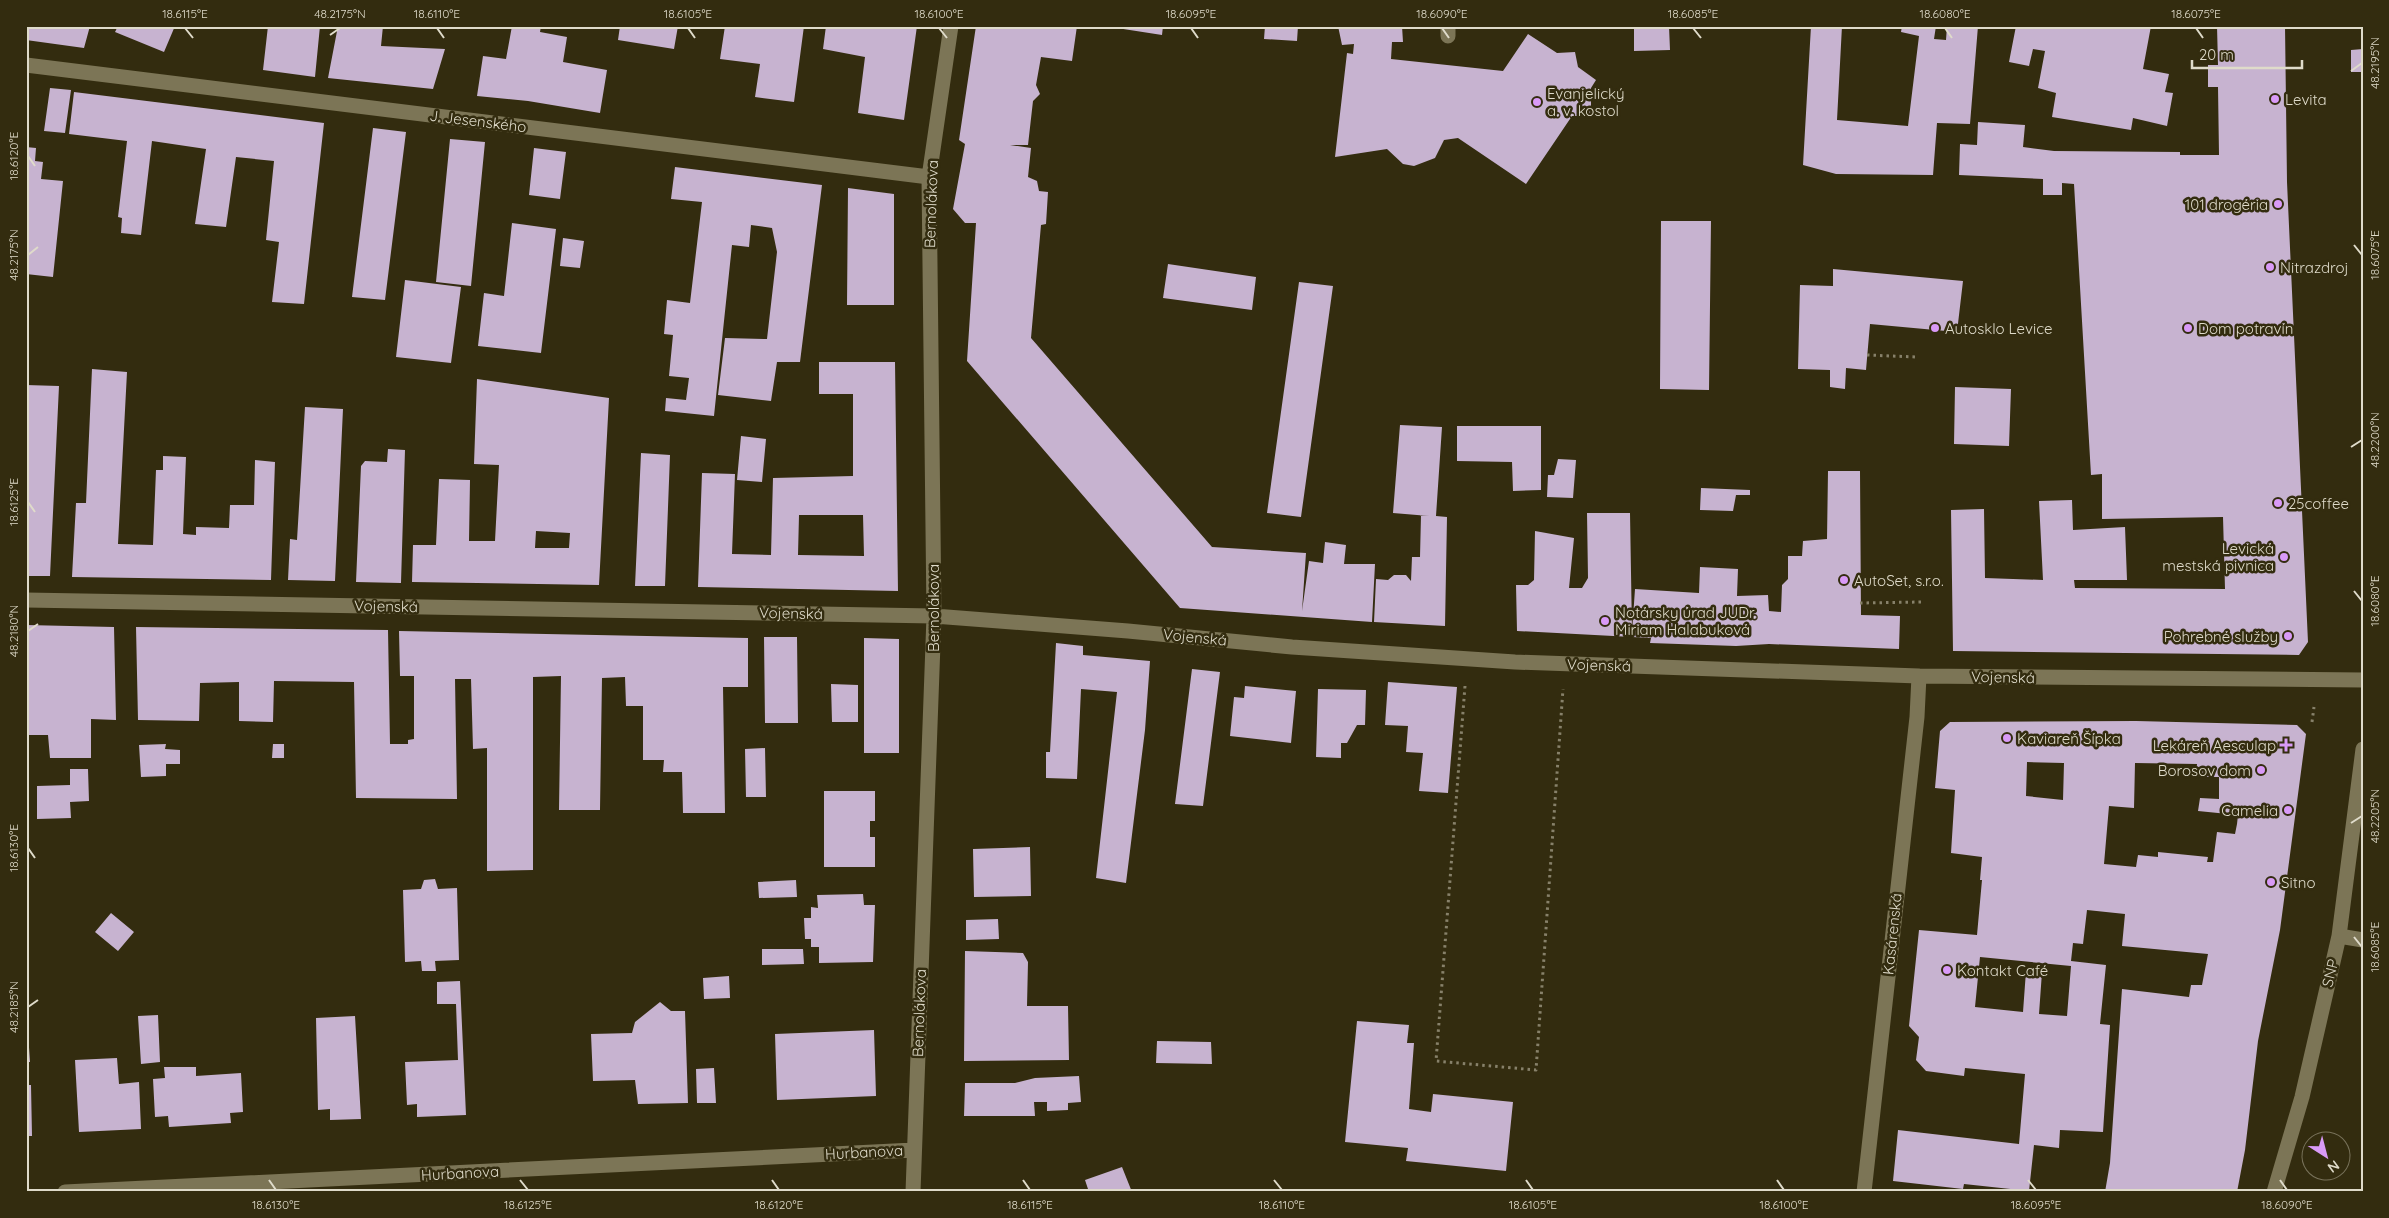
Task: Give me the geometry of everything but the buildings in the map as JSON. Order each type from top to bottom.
[{"type":"street","name":"Bernolákova","points":[[912,1192],[934,616],[929,177],[951,26]]},
{"type":"street","name":"J. Jesenského","points":[[26,65],[929,177]]},
{"type":"street","name":"Vojenská","points":[[26,600],[934,616],[1128,631],[1292,647],[1515,662],[1919,676],[2363,680]]},
{"type":"street","name":"Kasárenská","points":[[1864,1192],[1917,717],[1919,676]]},
{"type":"street","name":"SNP","points":[[2274,1192],[2302,1098],[2339,936],[2363,749]]},
{"type":"street","points":[[2339,936],[2363,940]]},
{"type":"street","name":"Hurbanova","points":[[65,1192],[336,1185],[914,1150]]},
{"type":"path","points":[[1867,355],[1916,358]]},
{"type":"path","points":[[1860,604],[1922,602]]},
{"type":"path","points":[[1456,684],[1474,686]]},
{"type":"path","points":[[1465,685],[1436,1061],[1536,1070],[1563,688]]},
{"type":"path","points":[[1553,688],[1572,688]]},
{"type":"place","name":"Levita","points":[[2275,99]]},
{"type":"place","name":"Evanjelický a. v. kostol","points":[[1537,102]]},
{"type":"place","name":"101 drogéria","points":[[2278,204]]},
{"type":"place","name":"Nitrazdroj","points":[[2270,267]]},
{"type":"place","name":"Autosklo Levice","points":[[1935,328]]},
{"type":"place","name":"Dom potravín","points":[[2188,328]]},
{"type":"place","name":"25coffee","points":[[2278,503]]},
{"type":"place","name":"Levická mestská pivnica","points":[[2284,557]]},
{"type":"place","name":"AutoSet, s.r.o.","points":[[1844,580]]},
{"type":"place","name":"Notársky úrad JUDr. Miriam Halabuková","points":[[1605,621]]},
{"type":"place","name":"Pohrebné služby","points":[[2288,636]]},
{"type":"place","name":"Kaviareň Šípka","points":[[2007,738]]},
{"type":"place","name":"Lekáreň Aesculap","points":[[2286,745]]},
{"type":"place","name":"Borosov dom","points":[[2261,770]]},
{"type":"place","name":"Camelia","points":[[2288,810]]},
{"type":"place","name":"Sitno","points":[[2271,882]]},
{"type":"place","name":"Kontakt Café","points":[[1947,970]]}]
